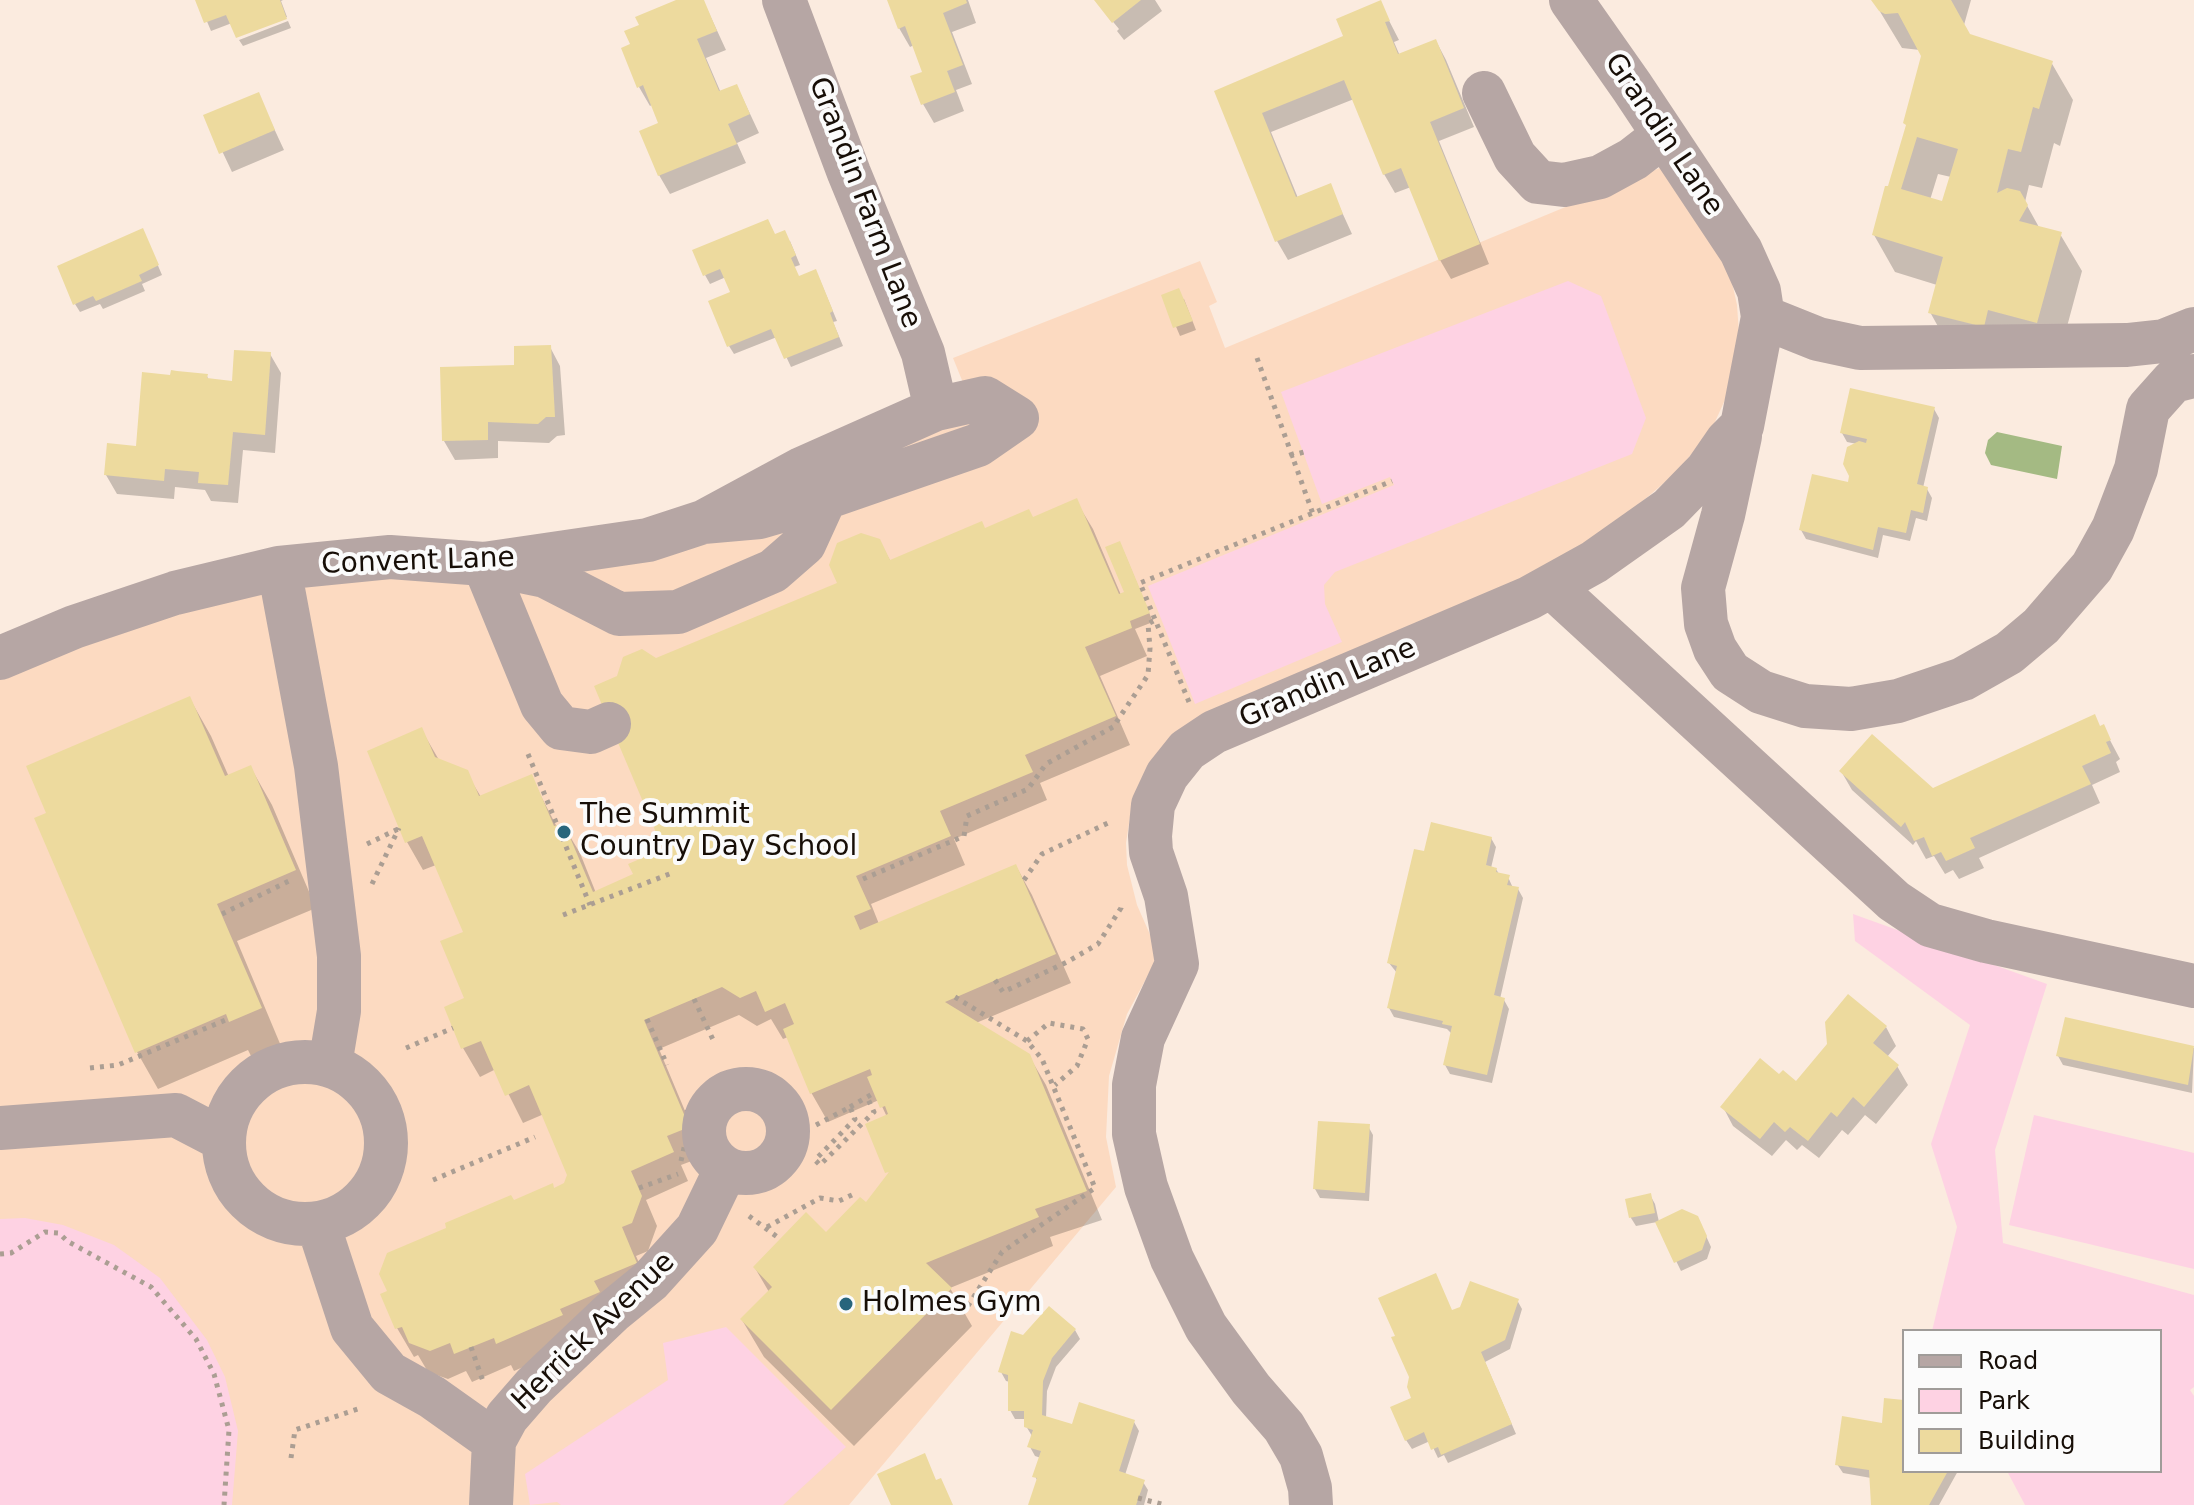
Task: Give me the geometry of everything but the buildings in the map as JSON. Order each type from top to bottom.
[{"type":"street","name":"Grandin Farm Lane","points":[[784,0],[849,173],[923,353],[936,409]]},
{"type":"street","name":"Grandin Lane","points":[[1311,1505],[1310,1488],[1301,1456],[1284,1427],[1251,1389],[1206,1327],[1172,1259],[1146,1187],[1134,1134],[1134,1085],[1143,1038],[1177,964],[1166,896],[1151,852],[1153,805],[1167,775],[1187,750],[1214,732],[1529,598],[1594,562],[1669,509],[1707,470],[1727,441],[1742,426],[1763,317],[1759,291],[1741,251],[1571,0]]},
{"type":"street","points":[[1484,93],[1515,157],[1538,182],[1564,185],[1600,177],[1633,159],[1664,135]]},
{"type":"street","points":[[1763,317],[1818,339],[1860,348],[2127,345],[2164,341],[2194,329]]},
{"type":"street","points":[[1742,426],[1703,588],[1706,624],[1715,649],[1730,672],[1761,692],[1805,706],[1851,709],[1898,701],[1963,679],[2009,653],[2041,626],[2092,567],[2113,529],[2136,469],[2148,409],[2173,381],[2194,376]]},
{"type":"street","name":"Convent Lane","points":[[0,658],[74,627],[175,593],[279,568],[390,557],[484,564],[648,540],[703,522],[801,469],[936,409],[985,398],[1017,418],[978,445],[825,498],[760,517],[703,522]]},
{"type":"street","points":[[484,564],[545,576],[619,614],[678,612],[773,571],[804,544],[825,498]]},
{"type":"street","points":[[484,564],[542,705],[561,728],[591,732],[609,724]]},
{"type":"street","points":[[279,568],[316,766],[329,858],[339,956],[339,1011],[330,1065]]},
{"type":"street","points":[[1551,586],[1894,901],[1930,925],[1986,941],[2194,986]]},
{"type":"street","points":[[306,1062],[330,1065],[354,1078],[373,1098],[384,1122],[386,1150],[380,1176],[365,1198],[344,1215],[318,1224],[294,1223],[271,1217],[252,1204],[237,1186],[227,1164],[224,1140],[229,1116],[240,1094],[259,1077],[281,1065],[306,1062]]},
{"type":"street","points":[[0,1128],[176,1115],[224,1140]]},
{"type":"street","name":"Herrick Avenue","points":[[491,1505],[494,1441],[507,1417],[534,1386],[612,1312],[650,1281],[697,1229],[726,1169]]},
{"type":"street","points":[[318,1224],[352,1328],[389,1373],[432,1397],[494,1441]]},
{"type":"path","points":[[1257,358],[1313,514]]},
{"type":"path","points":[[1290,456],[1304,452]]},
{"type":"path","points":[[1190,705],[1140,583],[1392,481]]},
{"type":"path","points":[[863,879],[964,836],[967,816],[1028,789],[1046,764],[1113,727],[1148,675],[1148,624],[1155,620]]},
{"type":"path","points":[[536,773],[590,905]]},
{"type":"path","points":[[1024,880],[1042,854],[1119,818]]},
{"type":"path","points":[[222,914],[329,858],[400,828],[369,892]]},
{"type":"path","points":[[563,915],[672,873]]},
{"type":"path","points":[[995,980],[1003,992],[1098,944],[1121,908],[1123,897]]},
{"type":"path","points":[[955,997],[1027,1041],[1042,1059],[1095,1188],[1002,1252],[966,1309]]},
{"type":"path","points":[[694,999],[715,1044]]},
{"type":"path","points":[[90,1068],[118,1065],[228,1019]]},
{"type":"path","points":[[647,1019],[667,1065]]},
{"type":"path","points":[[1027,1041],[1049,1023],[1083,1029],[1088,1039],[1077,1066],[1055,1085]]},
{"type":"path","points":[[406,1048],[453,1028]]},
{"type":"path","points":[[816,1125],[870,1095],[874,1112],[820,1165],[815,1160],[855,1119],[850,1107]]},
{"type":"path","points":[[639,1188],[678,1175],[691,1117],[686,1108]]},
{"type":"path","points":[[433,1180],[535,1137]]},
{"type":"path","points":[[767,1227],[820,1198],[839,1201],[856,1193]]},
{"type":"path","points":[[746,1214],[780,1239]]},
{"type":"path","points":[[0,1254],[11,1253],[45,1232],[59,1233],[67,1241],[151,1287],[196,1339],[214,1374],[229,1430],[224,1505]]},
{"type":"path","points":[[471,1347],[486,1388]]},
{"type":"path","points":[[291,1458],[295,1430],[358,1409]]},
{"type":"path","points":[[1138,1498],[1165,1505]]},
{"type":"shaded area","name":"The Summit Country Day School","points":[[1662,167],[1708,229],[1731,278],[1737,305],[1739,333],[1729,391],[1709,435],[1671,477],[1610,529],[1132,804],[1126,843],[1127,865],[1137,905],[1159,955],[1127,1014],[1109,1076],[1106,1137],[1116,1187],[849,1505],[0,1505],[0,660],[384,554],[594,550],[968,395],[953,358],[1200,261],[1217,302],[1209,306],[1225,348]]},
{"type":"shaded area","points":[[1997,432],[2062,446],[2057,479],[1991,465],[1985,453],[1988,440]]},
{"type":"green space","points":[[1568,281],[1601,296],[1646,418],[1632,454],[1335,572],[1324,585],[1325,604],[1342,642],[1195,704],[1148,586],[1394,485],[1390,477],[1322,504],[1281,392]]},
{"type":"green space","points":[[1853,914],[2047,984],[1995,1150],[2003,1243],[2194,1295],[2194,1387],[2190,1390],[2194,1396],[2194,1505],[2025,1505],[2008,1473],[2162,1473],[2162,1329],[1932,1329],[1957,1227],[1931,1144],[1970,1025],[1855,941]]},
{"type":"green space","points":[[2034,1115],[2194,1153],[2194,1269],[2009,1225]]},
{"type":"green space","points":[[25,1218],[63,1225],[114,1245],[160,1278],[207,1340],[225,1377],[238,1431],[232,1505],[0,1505],[0,1219]]},
{"type":"green space","points":[[726,1327],[846,1447],[783,1505],[561,1505],[557,1502],[530,1505],[525,1474],[668,1380],[663,1343]]},
{"type":"place","name":"The Summit Country Day School","points":[[564,832]]},
{"type":"place","name":"Holmes Gym","points":[[846,1304]]}]
